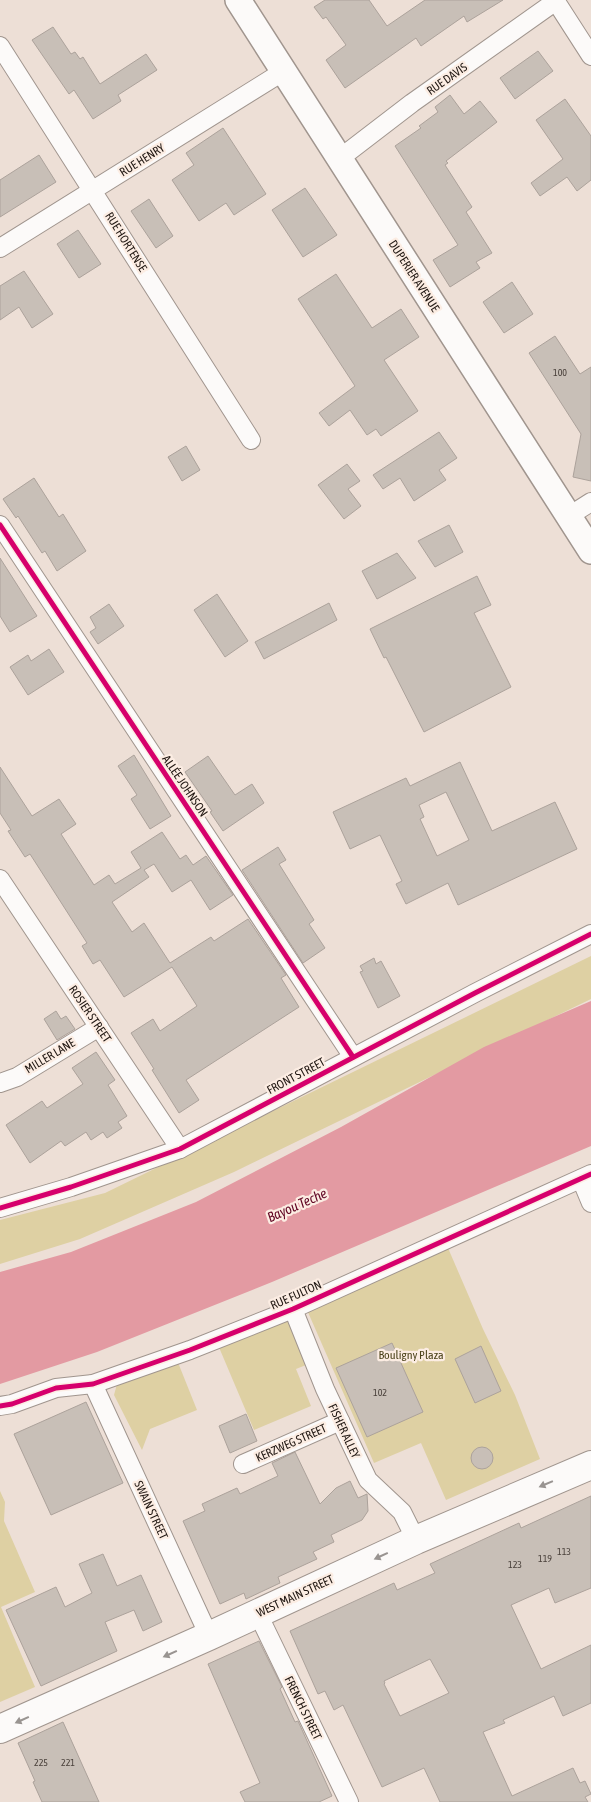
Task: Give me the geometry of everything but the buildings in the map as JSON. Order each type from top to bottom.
[{"type":"main road","name":"DUPERIER AVENUE","points":[[238,0],[591,551]]},
{"type":"main road","name":"WEST MAIN STREET","points":[[0,1729],[258,1614],[416,1540],[591,1465]]},
{"type":"street","points":[[556,0],[591,56]]},
{"type":"street","name":"RUE DAVIS","points":[[339,159],[412,103],[556,0]]},
{"type":"street","name":"RUE HORTENSE","points":[[2,53],[93,190],[251,440]]},
{"type":"street","name":"RUE HENRY","points":[[0,248],[284,71]]},
{"type":"street","points":[[569,516],[591,502]]},
{"type":"street","name":"ALLÉE JOHNSON","points":[[0,525],[353,1057]]},
{"type":"street","name":"ROSIER STREET","points":[[0,879],[180,1149]]},
{"type":"street","name":"FRONT STREET","points":[[0,1208],[71,1187],[180,1149],[483,988],[591,934]]},
{"type":"street","name":"MILLER LANE","points":[[0,1083],[17,1077],[99,1027]]},
{"type":"street","points":[[586,1176],[591,1203]]},
{"type":"street","name":"RUE FULTON","points":[[0,1406],[12,1404],[56,1388],[93,1384],[190,1350],[293,1309],[586,1176]]},
{"type":"street","name":"FISHER ALLEY","points":[[293,1309],[325,1389],[368,1480],[402,1512],[416,1540]]},
{"type":"street","name":"SWAIN STREET","points":[[93,1384],[209,1636]]},
{"type":"street","name":"KERZWEG STREET","points":[[242,1464],[340,1421]]},
{"type":"street","name":"FRENCH STREET","points":[[258,1614],[349,1802]]},
{"type":"green space","points":[[591,956],[591,999],[234,1172],[80,1239],[0,1264],[0,1220],[105,1193]]},
{"type":"green space","name":"Bouligny Plaza","points":[[448,1248],[483,1329],[515,1395],[540,1459],[446,1500],[421,1443],[374,1463],[307,1310]]},
{"type":"green space","points":[[286,1317],[306,1365],[296,1369],[311,1406],[254,1430],[218,1345]]},
{"type":"green space","points":[[177,1360],[197,1410],[150,1429],[142,1450],[114,1395],[117,1384]]},
{"type":"green space","points":[[0,1491],[5,1502],[4,1521],[35,1592],[1,1607],[35,1687],[0,1702]]},
{"type":"water","name":"Bayou Teche","points":[[591,1001],[591,1146],[272,1282],[97,1352],[0,1384],[0,1272],[71,1252],[196,1202],[341,1127],[484,1047]]},
{"type":"cycle path","points":[[0,525],[353,1057]]},
{"type":"cycle path","points":[[0,1208],[71,1187],[180,1149],[591,934]]},
{"type":"cycle path","points":[[0,1406],[12,1404],[56,1388],[93,1384],[190,1350],[293,1309],[591,1174]]}]
